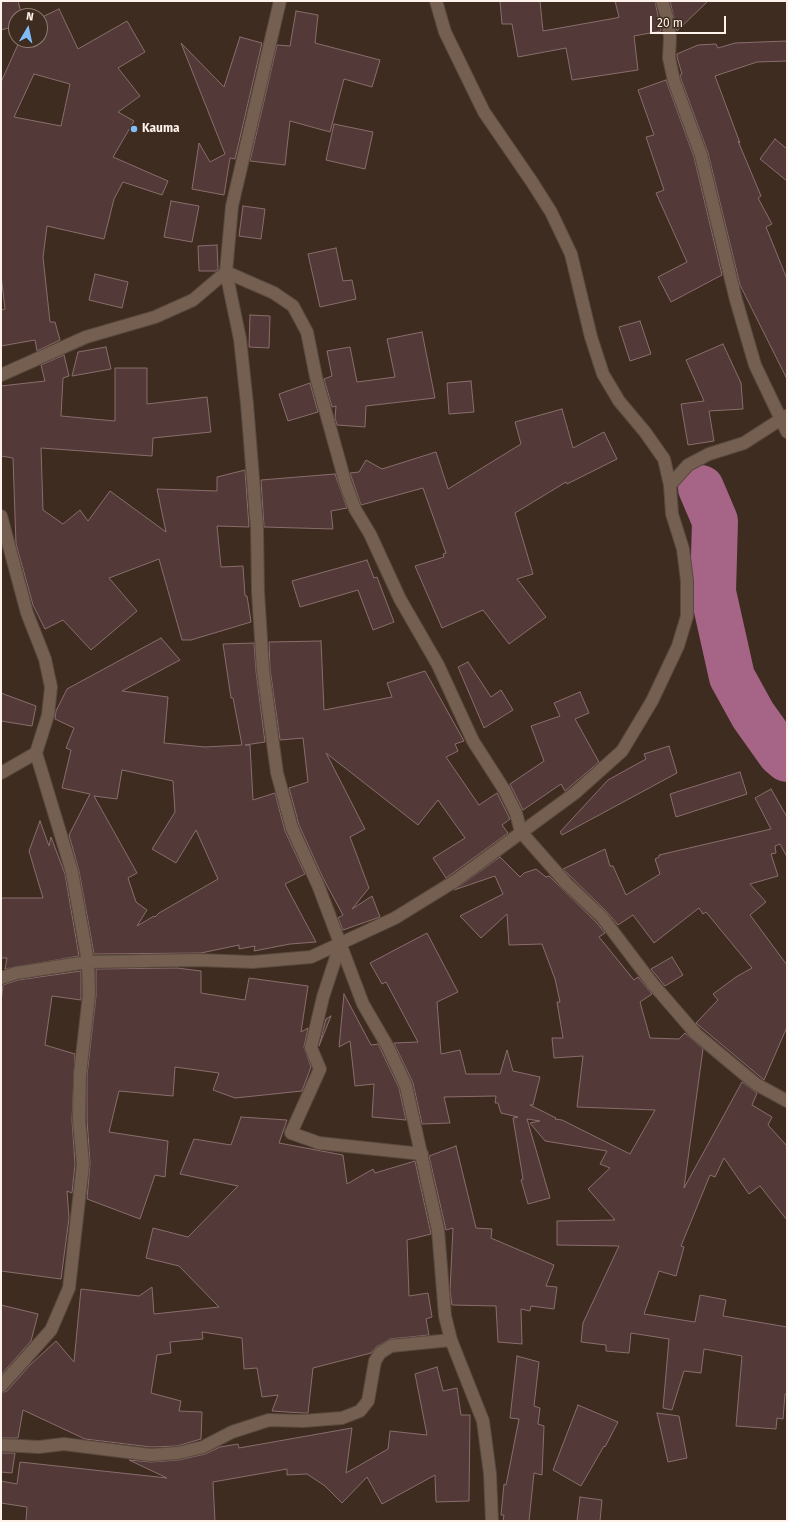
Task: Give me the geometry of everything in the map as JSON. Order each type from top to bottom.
[{"type":"street","points":[[280,1],[232,206],[226,272],[241,346],[257,528],[258,592],[263,670],[277,773],[292,828],[318,884],[363,1004],[388,1047],[406,1086],[438,1230],[445,1316],[451,1340],[484,1421],[490,1474],[492,1521]]},
{"type":"street","points":[[1,978],[16,974],[88,962],[199,960],[252,962],[311,958],[341,942],[395,918],[455,881],[575,792],[622,751],[652,701],[678,646],[687,616],[687,581],[683,549],[672,514],[670,485],[664,459],[645,432],[619,401],[604,374],[591,337],[571,254],[551,212],[484,112],[445,32],[436,1]]},
{"type":"street","points":[[662,1],[667,16],[670,36],[669,58],[674,81],[701,154],[736,300],[755,365],[784,418],[787,432]]},
{"type":"street","points":[[1,375],[86,337],[155,318],[193,300],[226,272]]},
{"type":"street","points":[[226,272],[274,293],[293,306],[307,332],[316,377],[346,485],[355,509],[370,534],[400,599],[438,665],[473,740],[505,791],[516,812],[520,832],[566,883],[602,917],[652,983],[696,1034],[756,1084],[787,1101]]},
{"type":"street","points":[[670,485],[688,465],[709,454],[744,443],[784,418]]},
{"type":"street","points":[[1,516],[28,613],[45,659],[51,687],[48,716],[36,753],[72,872],[88,962],[90,994],[80,1074],[79,1120],[83,1164],[69,1288],[51,1330],[1,1386]]},
{"type":"street","points":[[3,769],[36,753]]},
{"type":"street","points":[[341,942],[323,996],[311,1048],[320,1069],[291,1133],[319,1143],[422,1154]]},
{"type":"street","points":[[1,1446],[39,1448],[64,1444],[151,1455],[178,1453],[203,1447],[232,1432],[269,1420],[303,1421],[342,1418],[360,1411],[368,1401],[375,1361],[380,1353],[391,1346],[451,1340]]},
{"type":"building","points":[[1,1],[18,1],[20,8],[8,8],[8,28],[1,30]]},
{"type":"building","points":[[500,1],[540,1],[543,31],[619,17],[615,1],[655,1],[661,31],[634,36],[638,70],[572,80],[566,48],[518,57],[512,24],[502,24]]},
{"type":"building","points":[[670,1],[708,1],[677,31]]},
{"type":"building","points":[[59,9],[78,49],[127,21],[145,52],[118,68],[140,96],[118,112],[134,121],[113,157],[168,181],[162,195],[123,182],[114,199],[104,239],[47,226],[43,257],[50,322],[55,322],[60,340],[37,351],[35,340],[1,346],[1,310],[5,309],[1,275],[1,82],[16,48],[48,48],[48,14]],"holes":[[[34,74],[70,84],[61,126],[14,117]]]},
{"type":"building","points":[[296,11],[318,15],[315,43],[380,60],[372,87],[344,79],[330,132],[290,121],[285,165],[250,161],[277,45],[290,46]]},
{"type":"building","points":[[240,37],[262,43],[235,159],[230,158],[224,195],[192,189],[199,143],[210,162],[225,154],[181,43],[224,87]]},
{"type":"building","points":[[787,41],[787,61],[757,62],[715,76],[740,143],[738,141],[761,196],[758,198],[772,224],[766,227],[787,279],[787,379],[740,285],[708,153],[681,79],[680,75],[682,74],[677,54],[698,45],[716,44],[718,48],[735,43]]},
{"type":"building","points":[[666,80],[694,157],[722,275],[671,302],[658,277],[687,262],[656,193],[664,190],[646,137],[654,135],[638,90]]},
{"type":"building","points":[[334,124],[373,132],[365,169],[326,160]]},
{"type":"building","points":[[775,139],[787,149],[787,181],[760,159]]},
{"type":"building","points":[[171,201],[199,206],[192,242],[164,237]]},
{"type":"building","points":[[243,206],[265,209],[261,239],[239,236]]},
{"type":"building","points":[[217,245],[218,269],[216,271],[199,271],[198,246]]},
{"type":"building","points":[[336,248],[343,281],[352,280],[356,299],[320,307],[308,254]]},
{"type":"building","points":[[95,274],[128,282],[122,308],[89,300]]},
{"type":"building","points":[[250,315],[270,316],[269,348],[249,347]]},
{"type":"building","points":[[640,321],[651,354],[630,361],[619,327]]},
{"type":"building","points":[[422,332],[435,398],[366,406],[365,427],[337,425],[335,418],[336,406],[332,407],[324,379],[332,376],[327,351],[350,347],[357,382],[395,377],[387,339]]},
{"type":"building","points":[[723,344],[741,383],[743,409],[709,411],[714,441],[688,445],[681,404],[704,401],[686,360]]},
{"type":"building","points":[[106,347],[111,369],[72,376],[78,352]]},
{"type":"building","points":[[64,355],[69,376],[63,378],[61,416],[115,421],[115,368],[147,368],[147,404],[207,397],[211,432],[153,438],[152,456],[41,448],[43,510],[63,524],[80,510],[88,521],[110,491],[166,532],[157,489],[217,491],[217,477],[245,470],[249,527],[217,526],[221,567],[243,566],[245,596],[247,596],[251,622],[191,640],[182,640],[159,559],[109,578],[137,611],[91,650],[63,620],[45,629],[33,605],[16,544],[13,458],[1,456],[1,386],[45,381],[41,365]]},
{"type":"building","points":[[471,381],[474,412],[449,414],[447,383]]},
{"type":"building","points":[[310,383],[318,412],[288,421],[279,394]]},
{"type":"building","points":[[562,409],[573,448],[604,432],[617,459],[567,484],[566,482],[515,513],[533,574],[517,579],[546,617],[509,644],[483,610],[442,628],[415,566],[444,557],[443,554],[446,553],[423,488],[361,505],[350,473],[359,472],[366,460],[382,469],[436,452],[448,489],[521,444],[515,422]]},
{"type":"building","points":[[335,474],[347,508],[331,511],[333,529],[264,527],[261,480]]},
{"type":"building","points":[[367,560],[374,578],[377,577],[394,622],[373,630],[358,590],[300,607],[292,581]]},
{"type":"building","points":[[161,638],[180,660],[122,691],[168,697],[164,743],[205,747],[242,745],[233,698],[231,698],[223,644],[254,643],[265,742],[245,745],[250,745],[253,800],[275,793],[285,831],[305,874],[285,884],[316,942],[290,944],[254,951],[255,946],[239,949],[239,945],[201,953],[94,954],[79,871],[69,835],[90,794],[62,788],[71,750],[66,748],[74,728],[55,719],[56,711],[67,689]],"holes":[[[122,770],[173,781],[175,812],[152,849],[176,863],[196,830],[218,879],[159,913],[155,917],[154,916],[137,926],[147,910],[136,902],[128,878],[137,873],[94,796],[117,799]]]},
{"type":"building","points":[[321,641],[324,710],[392,697],[387,683],[425,671],[464,741],[455,744],[458,751],[446,757],[479,805],[497,793],[510,819],[502,825],[508,833],[446,878],[433,858],[465,838],[438,800],[418,825],[326,753],[365,829],[350,837],[369,888],[352,909],[372,896],[380,917],[343,930],[338,918],[343,915],[323,878],[299,825],[289,788],[308,782],[303,738],[280,740],[270,669],[269,642]]},
{"type":"building","points":[[468,662],[491,697],[501,690],[513,710],[484,728],[458,667]]},
{"type":"building","points":[[580,692],[589,713],[575,719],[599,762],[565,791],[561,784],[523,810],[510,784],[544,761],[531,726],[560,716],[554,703]]},
{"type":"building","points":[[1,693],[36,706],[32,726],[1,721]]},
{"type":"building","points":[[669,746],[677,773],[562,835],[560,832],[608,780],[646,759],[644,754]]},
{"type":"building","points":[[740,772],[747,794],[676,817],[670,794]]},
{"type":"building","points":[[771,789],[787,817],[787,857],[780,844],[775,846],[776,853],[771,854],[778,876],[750,884],[766,902],[750,915],[787,965],[787,1027],[764,1080],[696,1023],[718,1000],[713,994],[736,977],[752,968],[706,912],[703,914],[699,908],[654,943],[633,915],[618,925],[607,912],[563,869],[605,849],[610,866],[613,866],[626,895],[660,874],[655,859],[659,857],[659,855],[771,829],[755,798]]},
{"type":"building","points":[[40,821],[49,846],[51,837],[65,874],[79,956],[5,969],[7,958],[1,958],[1,898],[43,898],[29,851]]},
{"type":"building","points":[[500,857],[520,877],[524,873],[536,869],[546,877],[549,876],[596,922],[605,933],[599,937],[634,980],[638,977],[652,994],[640,1002],[650,1038],[679,1039],[685,1033],[703,1049],[684,1188],[742,1082],[757,1093],[752,1105],[772,1117],[768,1125],[787,1146],[787,1220],[760,1186],[749,1194],[724,1158],[715,1177],[710,1175],[681,1246],[684,1247],[676,1276],[659,1271],[644,1314],[695,1322],[700,1295],[726,1300],[723,1316],[787,1327],[787,1394],[785,1394],[783,1419],[777,1418],[776,1429],[736,1426],[742,1356],[704,1349],[701,1373],[684,1371],[672,1410],[663,1408],[669,1339],[631,1333],[629,1353],[606,1351],[606,1345],[581,1342],[583,1323],[619,1246],[557,1245],[557,1221],[615,1220],[588,1189],[610,1168],[600,1164],[607,1151],[545,1141],[530,1123],[540,1121],[527,1119],[550,1198],[528,1204],[521,1180],[523,1179],[513,1118],[518,1117],[501,1113],[498,1103],[495,1103],[496,1096],[444,1097],[450,1123],[422,1124],[413,1083],[394,1043],[418,1042],[386,982],[382,984],[370,963],[427,933],[458,992],[437,1002],[441,1054],[460,1050],[466,1074],[500,1074],[507,1050],[513,1071],[540,1077],[533,1105],[530,1105],[556,1118],[555,1119],[562,1120],[630,1154],[655,1110],[577,1107],[583,1056],[554,1058],[552,1038],[563,1038],[557,1002],[560,1002],[555,979],[542,944],[509,945],[507,914],[481,938],[460,916],[503,894],[495,876],[454,890]]},
{"type":"building","points":[[672,957],[683,975],[665,986],[651,969]]},
{"type":"building","points":[[177,968],[201,971],[201,993],[245,1000],[249,978],[308,986],[301,1032],[308,1028],[304,1047],[311,1067],[302,1091],[235,1098],[213,1090],[219,1073],[175,1067],[173,1096],[119,1091],[109,1132],[168,1141],[165,1177],[155,1175],[140,1219],[87,1199],[90,1163],[87,1120],[87,1075],[96,996],[96,969]]},
{"type":"building","points":[[81,971],[81,1000],[52,996],[45,1045],[75,1054],[72,1120],[75,1164],[72,1193],[67,1191],[69,1218],[61,1279],[1,1271],[1,1002],[3,985],[18,980]]},
{"type":"building","points":[[344,994],[371,1045],[378,1044],[381,1050],[399,1088],[406,1120],[372,1117],[374,1084],[355,1086],[350,1041],[339,1047]]},
{"type":"building","points":[[331,1016],[319,1046],[326,1019]]},
{"type":"building","points":[[241,1117],[287,1120],[279,1143],[343,1155],[347,1184],[373,1169],[375,1173],[415,1161],[431,1234],[407,1240],[409,1296],[428,1293],[432,1317],[426,1319],[429,1335],[390,1339],[376,1347],[371,1353],[313,1368],[308,1413],[303,1413],[272,1411],[278,1395],[262,1397],[257,1368],[244,1369],[242,1338],[202,1332],[203,1339],[170,1342],[171,1353],[157,1355],[151,1393],[181,1401],[179,1411],[202,1412],[201,1439],[177,1446],[151,1447],[85,1439],[23,1410],[18,1438],[1,1438],[1,1393],[7,1391],[30,1365],[56,1341],[74,1362],[81,1289],[139,1296],[152,1287],[154,1314],[219,1307],[179,1266],[146,1258],[153,1228],[188,1237],[238,1186],[180,1174],[194,1139],[231,1145]]},
{"type":"building","points":[[456,1146],[476,1228],[492,1229],[491,1238],[554,1265],[546,1286],[557,1287],[554,1309],[531,1306],[530,1311],[521,1309],[522,1344],[498,1342],[496,1306],[452,1305],[450,1291],[453,1228],[446,1230],[429,1156]]},
{"type":"building","points":[[1,1305],[38,1314],[31,1341],[1,1375]]},
{"type":"building","points":[[517,1356],[539,1362],[534,1406],[540,1408],[538,1424],[544,1426],[542,1475],[534,1473],[529,1521],[503,1521],[504,1515],[501,1515],[504,1484],[506,1485],[519,1419],[510,1418]]},
{"type":"building","points":[[437,1367],[443,1391],[457,1388],[461,1415],[470,1415],[469,1501],[436,1502],[435,1475],[382,1504],[367,1477],[342,1503],[325,1486],[307,1474],[287,1475],[287,1469],[213,1482],[215,1521],[26,1521],[27,1507],[1,1503],[1,1481],[17,1484],[20,1462],[167,1478],[129,1460],[151,1462],[179,1460],[205,1454],[220,1447],[238,1444],[239,1448],[352,1428],[346,1473],[388,1449],[390,1431],[427,1435],[415,1374]]},
{"type":"building","points":[[578,1405],[618,1422],[605,1447],[604,1446],[581,1486],[553,1470]]},
{"type":"building","points":[[657,1413],[679,1416],[687,1458],[668,1462]]},
{"type":"building","points":[[1,1453],[15,1453],[12,1473],[1,1472]]},
{"type":"building","points":[[580,1497],[602,1500],[600,1521],[577,1521]]},
{"type":"waterway","points":[[701,488],[715,521],[713,592],[732,677],[753,715],[780,753],[787,759]]},
{"type":"place","name":"Kauma","points":[[134,129]]}]
